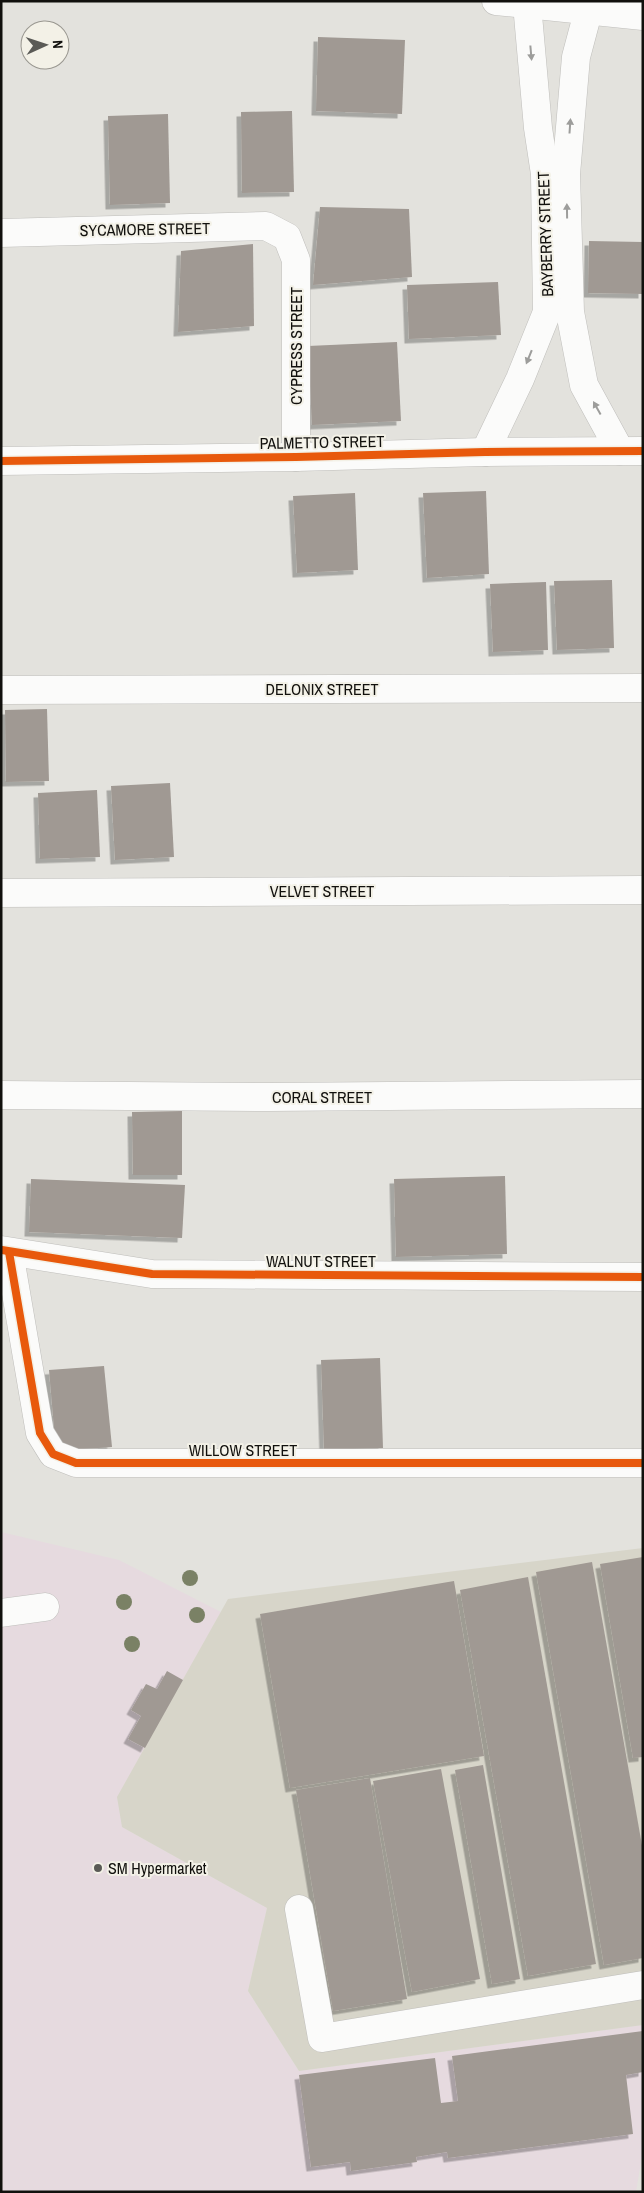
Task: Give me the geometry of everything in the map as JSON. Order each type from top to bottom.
[{"type":"street","points":[[496,1],[588,12],[643,16]]},
{"type":"street","name":"BAYBERRY STREET","points":[[527,4],[538,128],[584,385],[631,451]]},
{"type":"street","name":"BAYBERRY STREET","points":[[485,452],[520,379],[547,312],[566,174],[576,57],[588,12]]},
{"type":"street","name":"SYCAMORE STREET","points":[[1,233],[266,226],[286,238]]},
{"type":"street","name":"CYPRESS STREET","points":[[286,238],[296,260],[296,457]]},
{"type":"street","name":"PALMETTO STREET","points":[[1,461],[631,451]]},
{"type":"street","name":"DELONIX STREET","points":[[1,690],[643,688]]},
{"type":"street","name":"VELVET STREET","points":[[1,893],[643,890]]},
{"type":"street","name":"CORAL STREET","points":[[1,1095],[279,1097],[643,1094]]},
{"type":"street","name":"WALNUT STREET","points":[[5,1251],[152,1274],[643,1277]]},
{"type":"street","name":"WILLOW STREET","points":[[5,1251],[40,1433],[53,1454],[76,1463],[643,1463]]},
{"type":"street","points":[[1,1613],[45,1607]]},
{"type":"street","points":[[300,1909],[322,2038],[643,1985]]},
{"type":"shaded area","name":"SM Hypermarket","points":[[1,1532],[119,1560],[221,1612],[118,1797],[122,1827],[267,1908],[248,1991],[299,2071],[643,2025],[643,2150],[636,2192],[1,2192]]},
{"type":"shaded area","points":[[643,1548],[643,2025],[299,2071],[248,1991],[267,1908],[122,1827],[117,1797],[228,1599]]},
{"type":"building","points":[[318,37],[405,40],[402,114],[316,111]]},
{"type":"building","points":[[292,111],[294,192],[242,193],[241,112]]},
{"type":"building","points":[[168,114],[170,203],[110,205],[108,116]]},
{"type":"building","points":[[320,207],[409,209],[412,277],[313,285]]},
{"type":"building","points":[[589,241],[643,242],[643,294],[588,293]]},
{"type":"building","points":[[253,244],[254,326],[178,332],[181,251]]},
{"type":"building","points":[[498,282],[501,335],[409,339],[407,285]]},
{"type":"building","points":[[397,342],[401,421],[312,425],[308,346]]},
{"type":"building","points":[[486,491],[489,574],[427,578],[423,493]]},
{"type":"building","points":[[355,493],[358,570],[297,573],[293,496]]},
{"type":"building","points":[[612,580],[614,648],[557,650],[554,581]]},
{"type":"building","points":[[546,582],[548,650],[493,652],[490,584]]},
{"type":"building","points":[[47,709],[49,781],[6,782],[5,710]]},
{"type":"building","points":[[170,783],[174,857],[115,860],[111,786]]},
{"type":"building","points":[[97,790],[100,857],[40,859],[38,793]]},
{"type":"building","points":[[182,1111],[182,1175],[133,1175],[132,1112]]},
{"type":"building","points":[[505,1176],[507,1254],[396,1257],[394,1179]]},
{"type":"building","points":[[31,1179],[185,1185],[182,1238],[29,1232]]},
{"type":"building","points":[[380,1358],[383,1448],[324,1450],[321,1360]]},
{"type":"building","points":[[104,1366],[112,1447],[56,1451],[49,1370]]},
{"type":"building","points":[[643,1557],[643,1757],[633,1758],[600,1564]]},
{"type":"building","points":[[592,1562],[643,1851],[643,1958],[604,1965],[536,1572]]},
{"type":"building","points":[[528,1577],[596,1964],[528,1976],[460,1590]]},
{"type":"building","points":[[454,1581],[484,1756],[290,1788],[260,1614]]},
{"type":"building","points":[[167,1671],[183,1680],[145,1748],[128,1739],[141,1716],[131,1710],[146,1684],[157,1689]]},
{"type":"building","points":[[483,1765],[520,1979],[492,1984],[455,1770]]},
{"type":"building","points":[[441,1769],[480,1979],[412,1992],[373,1781]]},
{"type":"building","points":[[370,1778],[407,1999],[333,2011],[296,1790]]},
{"type":"building","points":[[643,2031],[643,2072],[626,2075],[633,2134],[448,2158],[447,2152],[416,2157],[417,2162],[351,2171],[350,2162],[311,2167],[299,2075],[435,2058],[441,2103],[458,2101],[452,2056]]},
{"type":"cycle path","points":[[1,461],[643,451]]},
{"type":"cycle path","points":[[2,1250],[152,1274],[643,1277]]},
{"type":"cycle path","points":[[9,1252],[40,1433],[53,1454],[76,1463],[643,1463]]},
{"type":"place","name":"SM Hypermarket","points":[[98,1868]]}]
